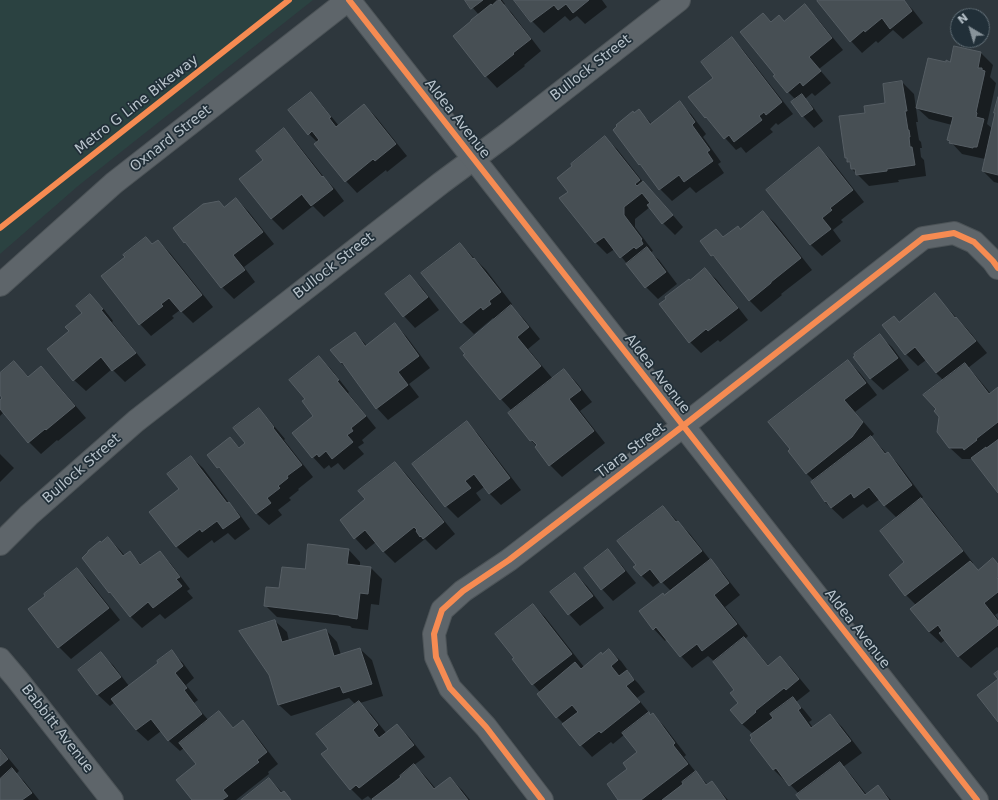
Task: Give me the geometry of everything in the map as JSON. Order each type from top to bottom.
[{"type":"street","name":"Aldea Avenue","points":[[348,0],[976,800]]},
{"type":"street","name":"Oxnard Street","points":[[0,285],[114,183],[348,0]]},
{"type":"street","name":"Bullock Street","points":[[0,544],[29,515],[136,421],[679,0]]},
{"type":"street","name":"Tiara Street","points":[[542,800],[486,727],[450,688],[436,657],[434,634],[442,610],[463,591],[509,560],[924,238],[954,233],[974,242],[998,268]]},
{"type":"street","name":"Babbitt Avenue","points":[[0,659],[112,800]]},
{"type":"green space","points":[[0,0],[313,0],[78,186],[0,254]]},
{"type":"building","points":[[465,0],[483,0],[471,9]]},
{"type":"building","points":[[500,0],[531,39],[485,77],[453,36],[491,4],[492,5]]},
{"type":"building","points":[[514,0],[589,0],[573,13],[566,4],[558,10],[554,5],[531,22]]},
{"type":"building","points":[[904,0],[912,11],[890,29],[882,18],[850,42],[817,1]]},
{"type":"building","points":[[805,4],[832,38],[809,57],[821,71],[803,86],[800,82],[787,93],[773,76],[775,75],[740,32],[763,13],[771,22],[779,15],[784,21]]},
{"type":"building","points":[[732,37],[782,102],[766,115],[764,112],[759,116],[762,120],[734,142],[729,135],[724,139],[688,97],[713,78],[701,62]]},
{"type":"building","points":[[954,48],[963,48],[981,52],[978,68],[982,68],[982,70],[985,71],[976,117],[984,119],[977,147],[973,148],[949,143],[950,141],[947,140],[953,117],[916,108],[928,58],[946,62],[946,60],[950,62]]},
{"type":"building","points":[[902,81],[907,111],[905,111],[910,137],[910,147],[912,147],[915,165],[887,169],[887,171],[856,175],[855,169],[851,169],[850,162],[847,162],[847,158],[845,158],[839,116],[865,113],[864,106],[885,103],[883,84]]},
{"type":"building","points":[[311,92],[331,117],[329,118],[336,127],[364,104],[396,144],[375,161],[373,159],[345,182],[314,144],[319,140],[312,131],[308,135],[288,110]]},
{"type":"building","points":[[802,94],[813,109],[802,117],[791,102]]},
{"type":"building","points":[[998,97],[998,175],[982,171]]},
{"type":"building","points":[[680,101],[695,122],[692,125],[710,150],[707,152],[713,161],[684,182],[679,175],[659,190],[613,130],[617,126],[616,125],[633,111],[634,113],[639,109],[650,124]]},
{"type":"building","points":[[284,128],[333,189],[311,206],[302,194],[271,219],[239,179],[263,160],[256,151]]},
{"type":"building","points":[[605,136],[640,180],[635,184],[637,186],[643,181],[673,215],[662,224],[647,205],[650,203],[642,193],[624,207],[624,215],[642,239],[643,244],[636,249],[634,247],[620,258],[604,237],[595,243],[559,198],[568,192],[557,178],[572,166],[571,164]]},
{"type":"building","points":[[819,147],[853,190],[830,208],[832,210],[822,218],[831,229],[810,245],[766,190]]},
{"type":"building","points":[[236,198],[263,232],[233,255],[245,270],[221,288],[173,228],[203,204],[219,201],[224,207]]},
{"type":"building","points":[[763,211],[801,258],[749,301],[713,255],[711,256],[700,241],[716,229],[723,237],[738,226],[740,229]]},
{"type":"building","points":[[146,237],[152,244],[158,240],[202,295],[181,312],[169,298],[161,304],[163,306],[139,325],[101,276],[125,257],[123,255]]},
{"type":"building","points":[[460,243],[501,292],[489,301],[491,304],[483,310],[481,307],[461,323],[421,273]]},
{"type":"building","points":[[647,247],[666,272],[645,288],[626,264]]},
{"type":"building","points":[[705,268],[738,308],[708,331],[706,329],[689,343],[659,304],[666,299],[665,297]]},
{"type":"building","points":[[410,275],[428,297],[403,317],[385,294]]},
{"type":"building","points":[[935,293],[976,341],[936,373],[915,347],[905,355],[882,325],[894,316],[899,322]]},
{"type":"building","points":[[90,294],[136,353],[112,371],[101,357],[73,381],[47,349],[69,331],[65,327],[82,313],[76,306]]},
{"type":"building","points":[[511,305],[529,327],[517,337],[541,366],[500,400],[463,355],[465,354],[460,348]]},
{"type":"building","points":[[395,323],[419,356],[398,372],[408,385],[376,409],[342,362],[341,363],[330,350],[355,332],[365,346]]},
{"type":"building","points":[[880,334],[898,358],[870,379],[853,357],[855,356],[854,354]]},
{"type":"building","points":[[319,356],[339,380],[337,381],[366,416],[351,428],[353,431],[347,435],[353,442],[332,459],[326,451],[319,457],[317,454],[312,458],[292,433],[313,416],[302,401],[305,399],[289,380]]},
{"type":"building","points":[[848,360],[866,383],[844,400],[863,422],[852,437],[806,474],[788,451],[790,449],[768,422]]},
{"type":"building","points":[[14,361],[28,377],[41,366],[75,406],[28,443],[0,409],[0,400],[2,398],[0,395],[0,373]]},
{"type":"building","points":[[965,363],[989,394],[998,387],[998,422],[964,450],[963,448],[949,448],[937,432],[939,417],[934,411],[936,409],[923,395]]},
{"type":"building","points":[[564,369],[581,390],[569,399],[594,431],[549,466],[535,447],[537,445],[532,440],[530,441],[508,413]]},
{"type":"building","points":[[259,408],[302,465],[287,476],[288,478],[278,486],[280,488],[267,498],[271,503],[256,514],[219,467],[217,468],[207,455],[230,437],[239,448],[245,443],[233,428]]},
{"type":"building","points":[[467,421],[510,478],[489,494],[474,474],[465,481],[471,488],[445,507],[412,464]]},
{"type":"building","points":[[871,436],[885,454],[888,452],[912,485],[884,506],[869,487],[854,498],[851,493],[831,508],[811,482]]},
{"type":"building","points":[[998,440],[998,493],[971,458]]},
{"type":"building","points":[[191,456],[227,503],[229,502],[240,517],[223,529],[217,521],[202,532],[200,529],[176,547],[149,512],[179,489],[167,474]]},
{"type":"building","points":[[395,462],[444,522],[423,539],[414,527],[383,552],[365,530],[354,539],[340,520],[365,499],[358,491]]},
{"type":"building","points":[[921,498],[963,551],[905,596],[889,575],[904,562],[880,531]]},
{"type":"building","points":[[663,506],[676,522],[678,521],[702,551],[661,583],[650,569],[641,576],[633,567],[636,565],[617,541]]},
{"type":"building","points":[[108,537],[123,556],[130,551],[140,565],[160,551],[180,577],[176,579],[182,586],[153,608],[148,602],[130,617],[82,558],[100,541],[101,542]]},
{"type":"building","points":[[308,544],[349,549],[347,564],[371,567],[368,594],[360,593],[357,619],[339,615],[264,606],[266,587],[279,588],[282,567],[305,569]]},
{"type":"building","points":[[608,549],[625,571],[601,590],[584,568]]},
{"type":"building","points":[[993,558],[998,564],[998,592],[984,603],[998,621],[998,625],[958,657],[939,633],[942,631],[938,625],[929,632],[910,609],[970,561],[978,570]]},
{"type":"building","points":[[711,559],[729,583],[714,595],[737,624],[702,651],[697,644],[680,657],[656,627],[653,630],[639,611],[663,593],[664,595]]},
{"type":"building","points":[[77,568],[109,608],[58,648],[28,609],[45,596],[44,594]]},
{"type":"building","points":[[575,573],[593,596],[568,615],[550,592]]},
{"type":"building","points":[[533,604],[572,654],[532,685],[512,659],[514,658],[495,634]]},
{"type":"building","points":[[275,620],[282,642],[326,629],[334,656],[360,648],[372,684],[343,693],[340,686],[278,705],[269,675],[239,631]]},
{"type":"building","points":[[744,637],[768,666],[780,656],[799,679],[786,690],[784,688],[755,711],[756,712],[742,724],[730,710],[738,703],[730,693],[734,690],[713,662]]},
{"type":"building","points":[[609,649],[618,660],[611,666],[619,676],[627,670],[634,680],[626,686],[640,702],[601,733],[599,731],[580,746],[562,724],[578,712],[572,705],[556,718],[537,694],[575,662],[581,669],[601,652],[602,654]]},
{"type":"building","points":[[172,650],[183,666],[175,673],[187,688],[184,690],[202,714],[168,741],[151,719],[136,730],[111,699],[158,663],[157,661]]},
{"type":"building","points":[[101,652],[121,677],[97,695],[78,670]]},
{"type":"building","points":[[998,671],[998,679],[994,674]]},
{"type":"building","points":[[998,679],[998,722],[977,695]]},
{"type":"building","points":[[793,697],[801,708],[798,710],[811,728],[830,714],[851,741],[789,786],[776,768],[773,770],[750,740],[752,738],[750,735],[773,718],[770,714]]},
{"type":"building","points":[[359,701],[378,725],[373,730],[379,738],[397,724],[414,745],[359,788],[356,785],[350,790],[321,754],[328,749],[316,734]]},
{"type":"building","points":[[219,711],[233,728],[243,720],[267,752],[257,760],[259,762],[223,790],[228,796],[222,800],[192,800],[176,780],[196,764],[179,743]]},
{"type":"building","points":[[649,712],[650,715],[653,713],[675,743],[673,745],[688,764],[641,800],[618,800],[607,784],[627,769],[623,763],[637,752],[622,733]]},
{"type":"building","points":[[0,749],[8,759],[0,766]]},
{"type":"building","points":[[840,762],[865,795],[878,785],[889,800],[800,800],[796,795]]},
{"type":"building","points":[[414,764],[434,789],[450,777],[468,800],[372,799],[401,777],[400,776]]},
{"type":"building","points":[[12,768],[32,793],[22,800],[0,800],[0,779]]},
{"type":"building","points":[[696,771],[706,785],[712,781],[726,800],[662,800],[683,784],[682,782]]},
{"type":"building","points":[[269,778],[281,793],[284,791],[291,800],[241,800]]},
{"type":"cycle path","name":"Metro G Line Bikeway","points":[[0,228],[289,0]]},
{"type":"cycle path","points":[[349,0],[977,800]]},
{"type":"cycle path","points":[[542,800],[486,727],[450,688],[436,657],[434,634],[442,610],[463,591],[509,560],[923,238],[954,233],[974,242],[998,268]]}]
